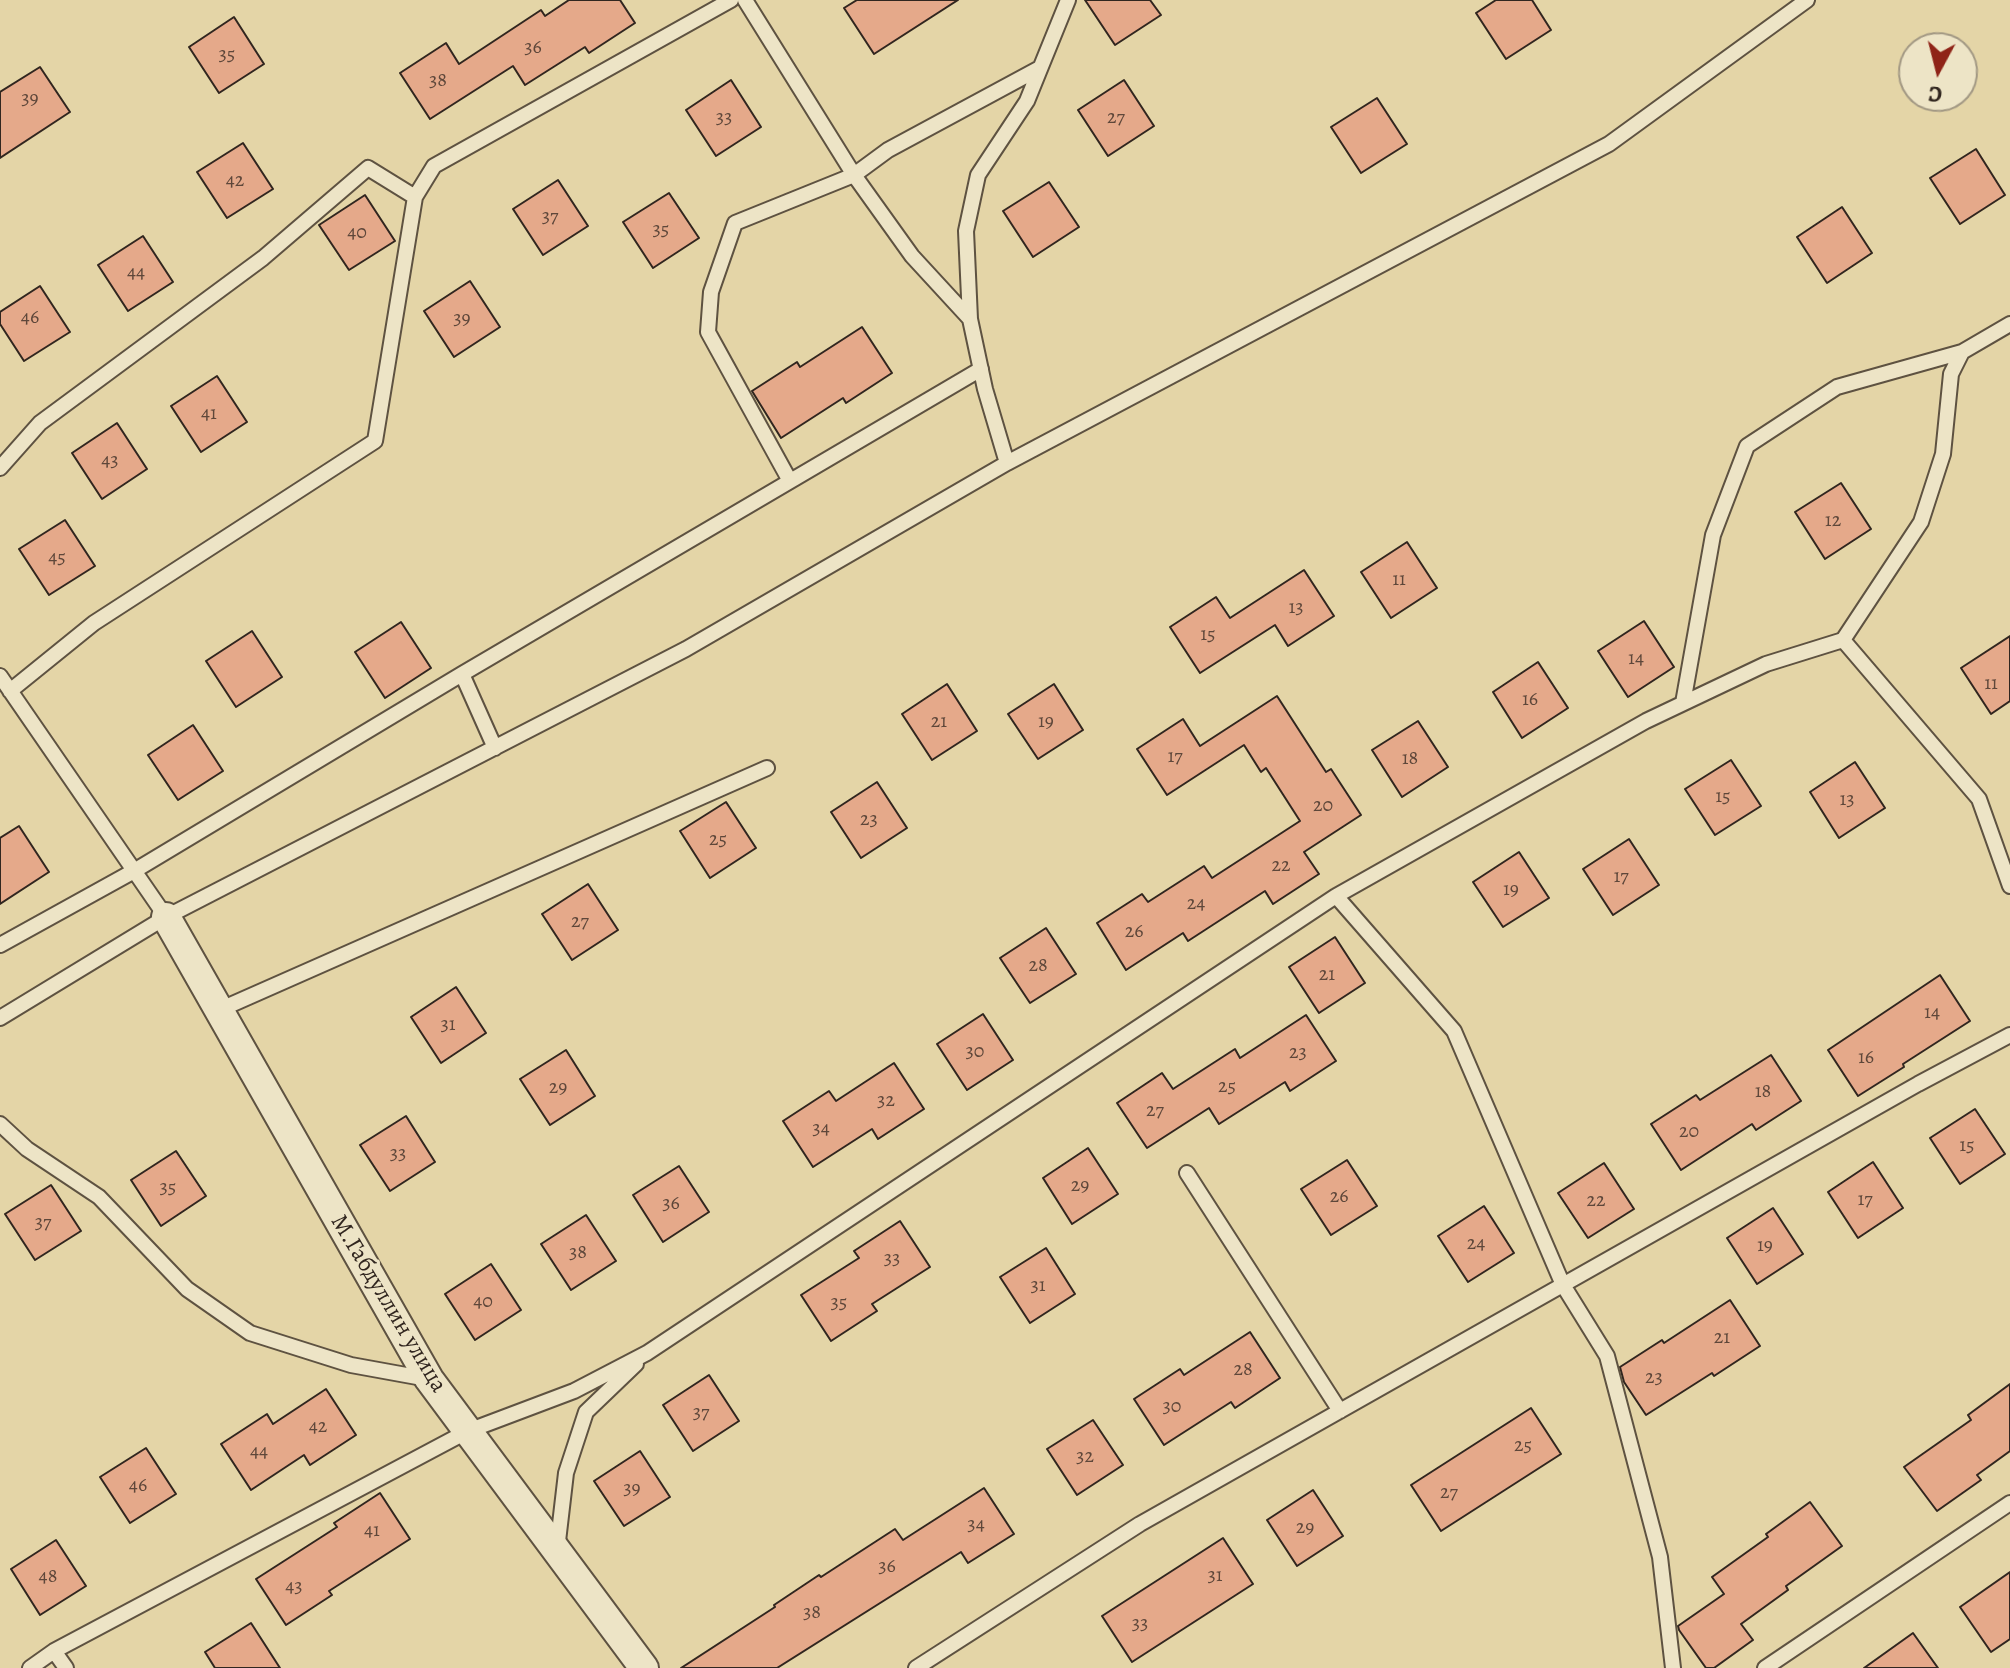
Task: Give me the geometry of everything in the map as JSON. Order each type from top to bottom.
[{"type":"street","name":"М.Габдуллин улица","points":[[166,917],[429,1379],[644,1668]]},
{"type":"lane","points":[[10,691],[94,623],[375,441],[415,197],[434,166],[731,0]]},
{"type":"lane","points":[[745,0],[854,175],[912,256],[970,319]]},
{"type":"lane","points":[[1007,463],[985,389],[970,319],[966,231],[978,175],[1027,101],[1068,0]]},
{"type":"lane","points":[[0,1018],[166,917],[686,649],[1007,463],[1609,144],[1807,0]]},
{"type":"lane","points":[[790,481],[708,332],[711,292],[735,223],[854,175],[888,150],[1040,68]]},
{"type":"lane","points":[[0,468],[40,423],[263,258],[368,168],[415,197]]},
{"type":"lane","points":[[1683,703],[1713,535],[1747,446],[1837,387],[1962,352],[2010,324]]},
{"type":"lane","points":[[30,1668],[54,1651],[468,1431],[574,1391],[647,1353],[1336,896],[1646,721],[1766,664],[1843,640],[1921,522],[1943,454],[1951,374],[1962,352]]},
{"type":"lane","points":[[0,945],[134,871],[981,369]]},
{"type":"lane","points":[[1843,640],[1979,799],[2010,886]]},
{"type":"lane","points":[[462,674],[495,748]]},
{"type":"lane","points":[[0,676],[166,917]]},
{"type":"lane","points":[[219,1010],[767,768]]},
{"type":"lane","points":[[1336,896],[1454,1031],[1563,1285],[1607,1356],[1660,1557],[1673,1668]]},
{"type":"lane","points":[[916,1668],[1140,1524],[2010,1035]]},
{"type":"lane","points":[[0,1124],[27,1149],[99,1197],[187,1289],[250,1333],[351,1365],[429,1379]]},
{"type":"lane","points":[[1187,1173],[1340,1411]]},
{"type":"lane","points":[[557,1551],[566,1473],[586,1412],[647,1353]]},
{"type":"lane","points":[[1765,1668],[2010,1503]]},
{"type":"lane","points":[[54,1651],[66,1668]]},
{"type":"building","points":[[569,0],[620,0],[635,23],[589,53],[585,47],[525,85],[513,66],[430,119],[400,73],[446,43],[459,64],[541,10],[545,16]]},
{"type":"building","points":[[857,0],[958,0],[874,54],[844,8]]},
{"type":"building","points":[[1085,0],[1150,0],[1161,15],[1115,45]]},
{"type":"building","points":[[1496,0],[1532,0],[1551,30],[1506,59],[1476,13]]},
{"type":"building","points":[[234,17],[264,64],[219,93],[189,47]]},
{"type":"building","points":[[40,67],[70,112],[0,158],[0,92]]},
{"type":"building","points":[[731,80],[761,127],[716,156],[686,110]]},
{"type":"building","points":[[1124,80],[1154,126],[1108,156],[1078,110]]},
{"type":"building","points":[[1377,98],[1407,144],[1361,173],[1331,127]]},
{"type":"building","points":[[243,143],[273,189],[227,218],[197,172]]},
{"type":"building","points":[[1976,149],[2005,195],[1960,224],[1930,178]]},
{"type":"building","points":[[558,180],[588,226],[543,255],[513,209]]},
{"type":"building","points":[[1049,182],[1079,227],[1033,257],[1003,211]]},
{"type":"building","points":[[669,193],[699,238],[653,268],[623,222]]},
{"type":"building","points":[[365,195],[395,241],[349,270],[319,225]]},
{"type":"building","points":[[1842,207],[1872,253],[1827,283],[1797,237]]},
{"type":"building","points":[[143,236],[173,282],[128,311],[98,265]]},
{"type":"building","points":[[470,281],[500,327],[454,357],[424,311]]},
{"type":"building","points":[[40,286],[70,332],[24,361],[0,324],[0,312]]},
{"type":"building","points":[[862,327],[892,373],[846,403],[843,398],[781,438],[752,391],[797,362],[800,367]]},
{"type":"building","points":[[217,376],[247,422],[201,452],[171,406]]},
{"type":"building","points":[[117,423],[147,469],[102,499],[72,453]]},
{"type":"building","points":[[1841,483],[1871,529],[1825,559],[1795,512]]},
{"type":"building","points":[[65,520],[95,566],[49,595],[19,549]]},
{"type":"building","points":[[1407,542],[1437,588],[1391,618],[1361,572]]},
{"type":"building","points":[[1304,570],[1334,616],[1288,646],[1275,625],[1200,673],[1170,627],[1216,597],[1230,618]]},
{"type":"building","points":[[1644,621],[1674,667],[1628,697],[1598,651]]},
{"type":"building","points":[[401,622],[431,668],[385,698],[355,652]]},
{"type":"building","points":[[252,631],[282,677],[236,707],[206,661]]},
{"type":"building","points":[[2010,636],[2010,701],[1991,714],[1961,668]]},
{"type":"building","points":[[1538,662],[1568,708],[1522,738],[1493,692]]},
{"type":"building","points":[[947,684],[977,731],[932,760],[902,714]]},
{"type":"building","points":[[1054,684],[1083,730],[1038,759],[1008,714]]},
{"type":"building","points":[[1277,696],[1326,772],[1331,769],[1361,815],[1304,852],[1319,874],[1273,904],[1265,891],[1188,941],[1183,933],[1126,970],[1097,923],[1142,894],[1148,902],[1204,866],[1212,878],[1300,821],[1266,768],[1261,772],[1244,745],[1167,795],[1137,749],[1183,719],[1200,746]]},
{"type":"building","points":[[1418,721],[1448,767],[1402,797],[1372,750]]},
{"type":"building","points":[[193,725],[223,771],[178,800],[148,755]]},
{"type":"building","points":[[1731,760],[1761,806],[1715,835],[1685,789]]},
{"type":"building","points":[[1855,762],[1885,808],[1839,838],[1810,792]]},
{"type":"building","points":[[877,782],[907,828],[861,858],[831,812]]},
{"type":"building","points":[[726,802],[756,848],[710,878],[680,831]]},
{"type":"building","points":[[19,826],[49,872],[0,904],[0,838]]},
{"type":"building","points":[[1629,839],[1659,885],[1613,915],[1583,869]]},
{"type":"building","points":[[1519,852],[1549,898],[1503,927],[1473,882]]},
{"type":"building","points":[[588,884],[618,930],[572,960],[542,914]]},
{"type":"building","points":[[1046,928],[1076,974],[1030,1003],[1000,958]]},
{"type":"building","points":[[1335,937],[1365,983],[1319,1013],[1289,967]]},
{"type":"building","points":[[1940,975],[1970,1021],[1858,1096],[1828,1050]]},
{"type":"building","points":[[456,987],[486,1033],[441,1063],[411,1017]]},
{"type":"building","points":[[983,1014],[1013,1060],[967,1090],[937,1044]]},
{"type":"building","points":[[1306,1015],[1336,1061],[1290,1091],[1285,1082],[1219,1124],[1209,1108],[1147,1148],[1117,1103],[1162,1073],[1173,1089],[1235,1049],[1240,1058]]},
{"type":"building","points":[[566,1050],[595,1096],[550,1125],[520,1079]]},
{"type":"building","points":[[1771,1055],[1801,1101],[1756,1130],[1752,1124],[1681,1170],[1651,1124],[1696,1095],[1700,1100]]},
{"type":"building","points":[[894,1063],[924,1109],[878,1139],[872,1129],[813,1167],[783,1121],[829,1091],[836,1101]]},
{"type":"building","points":[[1975,1109],[2005,1154],[1960,1184],[1930,1138]]},
{"type":"building","points":[[406,1116],[435,1162],[390,1191],[360,1145]]},
{"type":"building","points":[[1088,1148],[1118,1194],[1072,1224],[1043,1178]]},
{"type":"building","points":[[176,1151],[206,1196],[161,1226],[131,1180]]},
{"type":"building","points":[[1347,1160],[1377,1206],[1331,1235],[1301,1189]]},
{"type":"building","points":[[1873,1162],[1903,1208],[1858,1238],[1828,1192]]},
{"type":"building","points":[[1604,1163],[1634,1209],[1588,1238],[1558,1193]]},
{"type":"building","points":[[679,1166],[709,1212],[663,1242],[633,1195]]},
{"type":"building","points":[[51,1185],[81,1231],[35,1260],[5,1214]]},
{"type":"building","points":[[1484,1206],[1514,1253],[1468,1282],[1438,1236]]},
{"type":"building","points":[[1773,1208],[1803,1254],[1757,1284],[1727,1238]]},
{"type":"building","points":[[586,1215],[616,1261],[571,1290],[541,1244]]},
{"type":"building","points":[[900,1221],[930,1267],[872,1304],[877,1311],[831,1341],[801,1295],[859,1258],[854,1251]]},
{"type":"building","points":[[1046,1248],[1075,1294],[1030,1323],[1000,1277]]},
{"type":"building","points":[[491,1264],[521,1310],[475,1340],[445,1294]]},
{"type":"building","points":[[1730,1300],[1760,1346],[1646,1415],[1624,1382],[1620,1367]]},
{"type":"building","points":[[1250,1332],[1280,1378],[1235,1408],[1231,1402],[1164,1445],[1134,1399],[1180,1369],[1184,1375]]},
{"type":"building","points":[[709,1375],[739,1421],[693,1451],[663,1405]]},
{"type":"building","points":[[2010,1384],[2010,1451],[1977,1475],[1981,1480],[1937,1511],[1904,1467],[1971,1420],[1968,1415]]},
{"type":"building","points":[[326,1389],[356,1435],[310,1465],[304,1455],[251,1490],[221,1444],[267,1414],[273,1424]]},
{"type":"building","points":[[1531,1408],[1561,1454],[1441,1531],[1411,1485]]},
{"type":"building","points":[[1093,1420],[1123,1465],[1077,1495],[1047,1449]]},
{"type":"building","points":[[146,1448],[176,1494],[130,1523],[100,1477]]},
{"type":"building","points":[[640,1451],[670,1497],[624,1526],[594,1481]]},
{"type":"building","points":[[984,1488],[1014,1534],[968,1563],[961,1552],[777,1668],[681,1668],[819,1575],[821,1577],[895,1529],[903,1540]]},
{"type":"building","points":[[1313,1490],[1343,1536],[1297,1566],[1267,1520]]},
{"type":"building","points":[[380,1493],[410,1539],[329,1591],[332,1595],[286,1625],[256,1579],[337,1527],[334,1523]]},
{"type":"building","points":[[1810,1502],[1842,1546],[1786,1586],[1788,1590],[1741,1624],[1753,1640],[1714,1668],[1706,1668],[1678,1626],[1724,1594],[1712,1577]]},
{"type":"building","points":[[1223,1538],[1253,1584],[1132,1662],[1102,1616]]},
{"type":"building","points":[[56,1540],[86,1586],[40,1615],[11,1569]]},
{"type":"building","points":[[2010,1572],[2010,1639],[1991,1652],[1960,1607]]},
{"type":"building","points":[[251,1623],[280,1668],[215,1668],[205,1652]]},
{"type":"building","points":[[1913,1633],[1938,1668],[1864,1668]]}]
